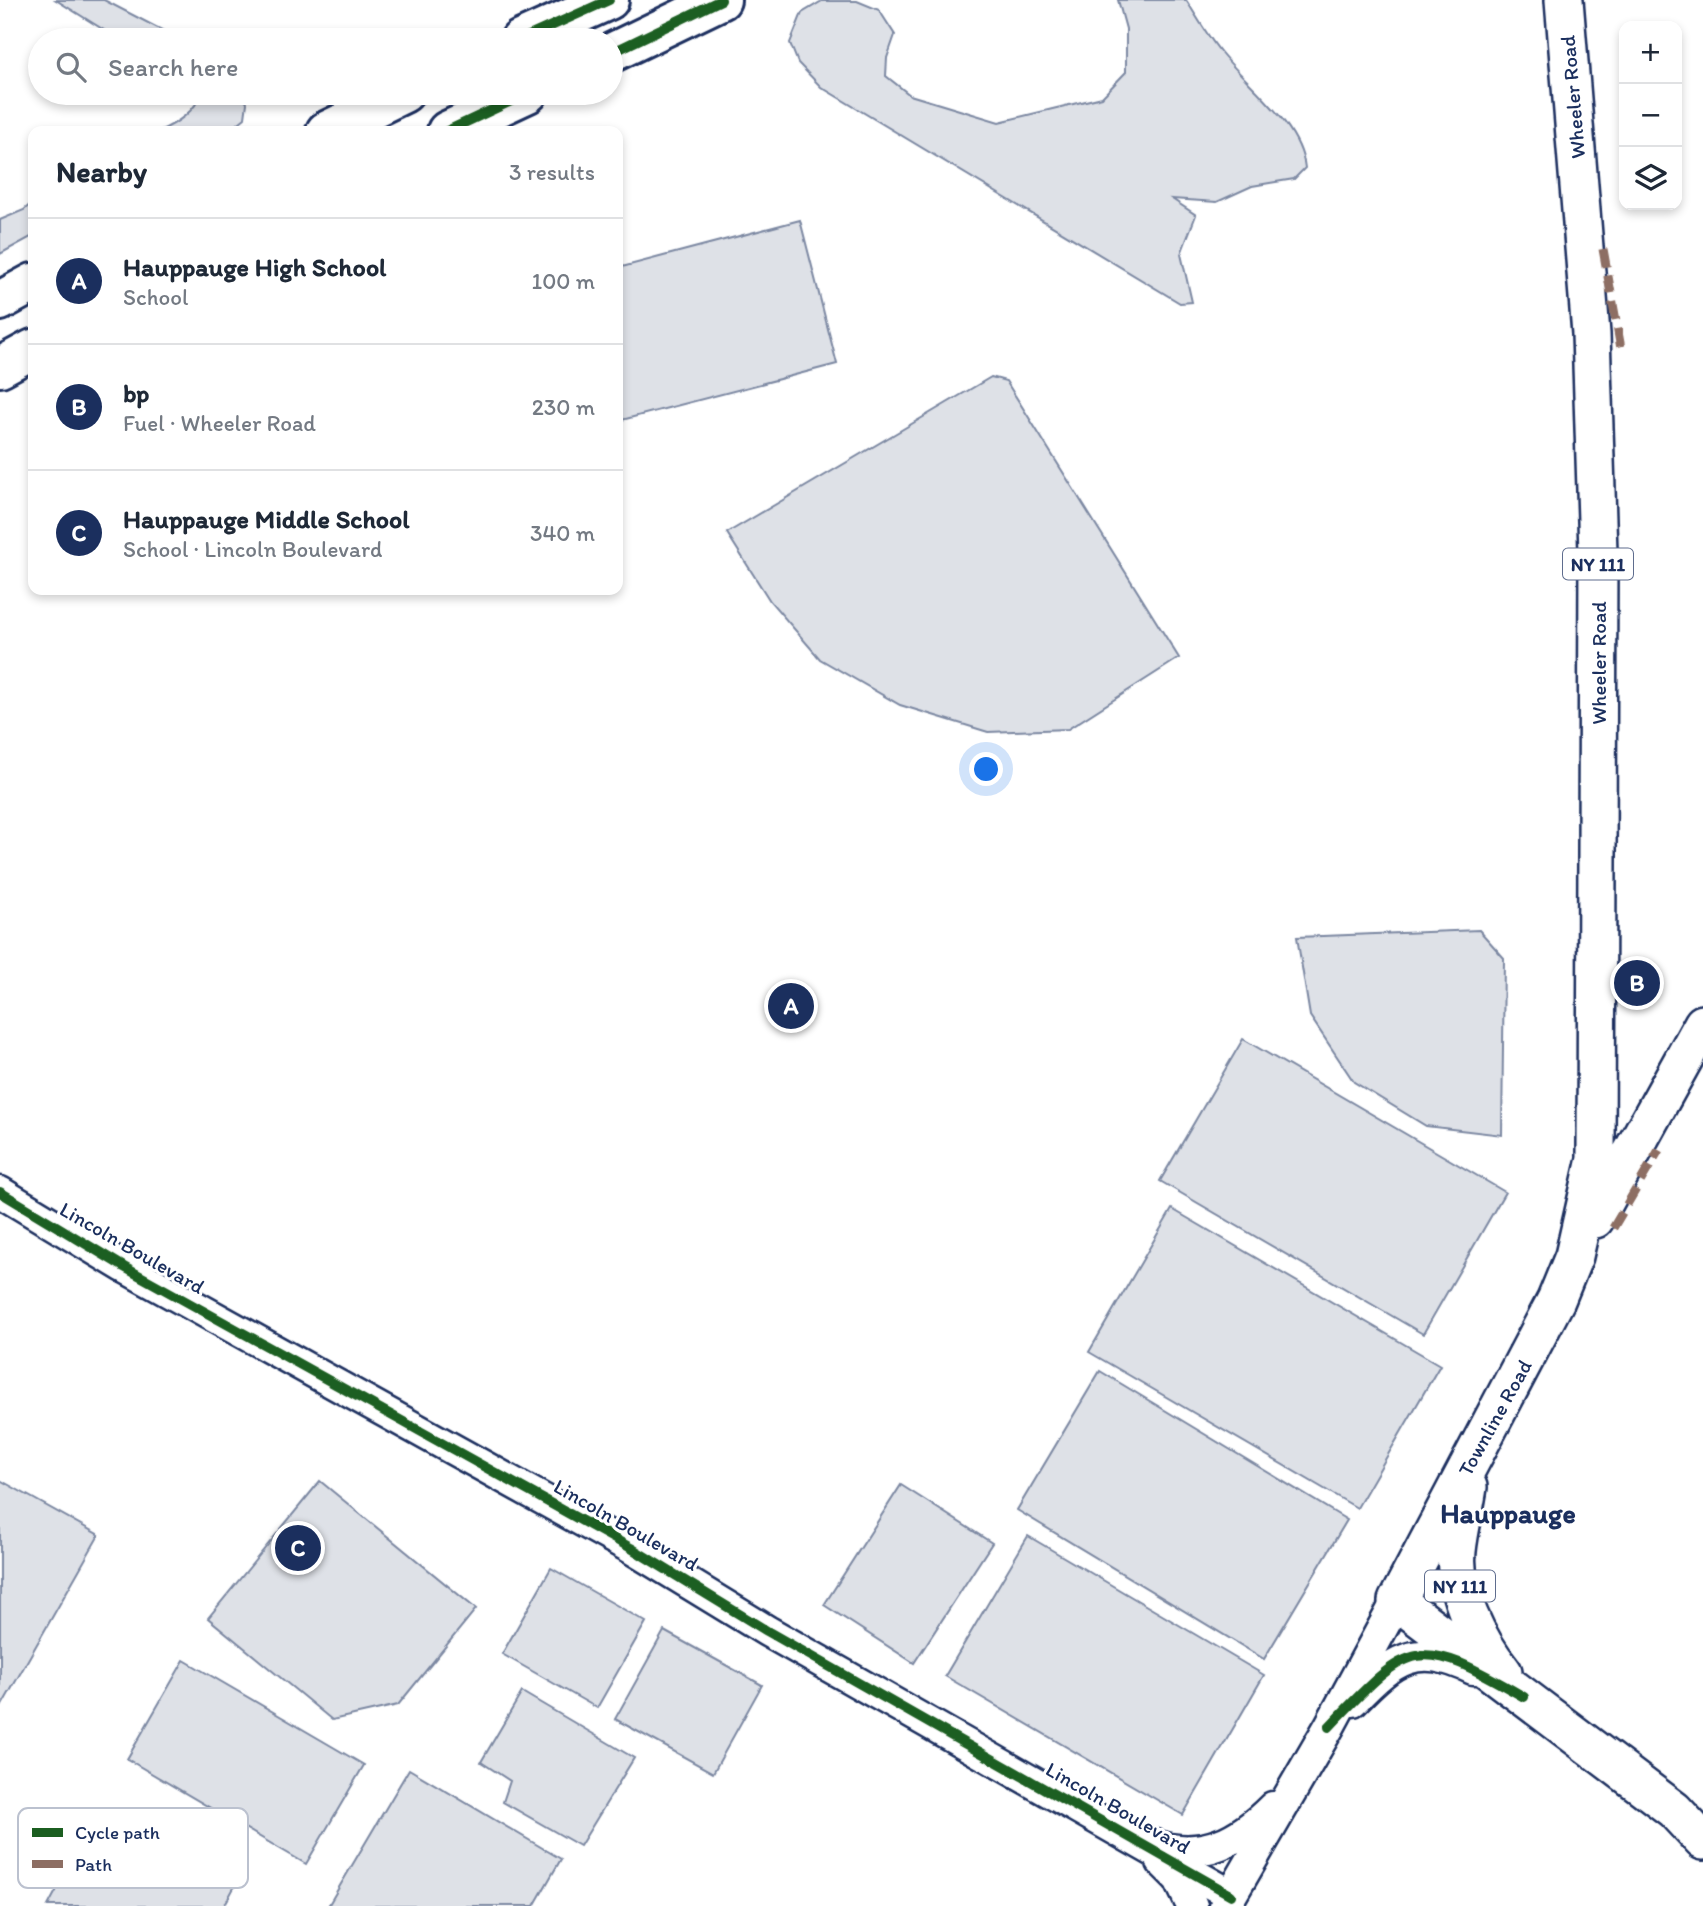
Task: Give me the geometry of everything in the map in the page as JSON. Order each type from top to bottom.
[{"type":"highway","points":[[547,28],[609,0]]},
{"type":"highway","points":[[623,47],[721,0]]},
{"type":"highway","points":[[336,126],[379,105]]},
{"type":"highway","points":[[458,126],[502,105]]},
{"type":"highway","points":[[0,301],[28,286]]},
{"type":"highway","points":[[0,367],[28,352]]},
{"type":"main road","name":"Wheeler Road","points":[[1564,0],[1591,334],[1598,552],[1597,1144]]},
{"type":"main road","name":"Townline Road","points":[[1398,1601],[1472,1458],[1539,1338],[1574,1256],[1703,1024]]},
{"type":"main road","points":[[1597,1144],[1641,1136]]},
{"type":"main road","name":"Townline Road","points":[[1574,1256],[1597,1144]]},
{"type":"main road","name":"NY 111","points":[[1472,1458],[1457,1551],[1458,1578],[1472,1621],[1495,1662],[1524,1697]]},
{"type":"main road","name":"NY 111","points":[[1398,1601],[1674,1810],[1703,1841]]},
{"type":"street","name":"Lincoln Boulevard","points":[[0,1192],[133,1273],[631,1548],[767,1631],[1128,1836],[1228,1900]]},
{"type":"street","name":"Townline Road","points":[[1228,1900],[1329,1727],[1398,1601]]},
{"type":"street","points":[[1329,1727],[1395,1663],[1416,1654],[1447,1657],[1524,1697]]},
{"type":"street","points":[[1128,1836],[1164,1848],[1211,1849],[1232,1842],[1257,1823],[1294,1787]]},
{"type":"street","points":[[1128,1836],[1179,1879],[1192,1906]]},
{"type":"shaded area","points":[[56,0],[104,0],[158,28],[101,28]]},
{"type":"shaded area","points":[[1118,0],[1186,0],[1219,50],[1283,120],[1301,151],[1305,168],[1294,179],[1252,186],[1217,202],[1172,199],[1196,215],[1181,254],[1192,302],[1180,303],[821,87],[798,63],[790,43],[802,13],[822,1],[857,1],[879,10],[895,35],[887,58],[886,76],[910,95],[999,122],[1102,97],[1126,72],[1126,29]]},
{"type":"shaded area","points":[[247,105],[245,118],[235,126],[170,126],[195,106]]},
{"type":"shaded area","points":[[28,206],[28,239],[0,254],[0,220]]},
{"type":"shaded area","points":[[800,220],[837,364],[623,420],[623,267]]},
{"type":"shaded area","points":[[991,377],[1006,381],[1179,658],[1068,729],[988,732],[900,705],[820,659],[770,601],[727,533]]},
{"type":"shaded area","points":[[1479,930],[1504,958],[1502,1135],[1426,1126],[1354,1082],[1310,1016],[1297,937]]},
{"type":"shaded area","points":[[1243,1039],[1505,1192],[1423,1334],[1160,1181]]},
{"type":"shaded area","points":[[1172,1209],[1440,1365],[1357,1508],[1089,1352]]},
{"type":"shaded area","points":[[1100,1371],[1347,1520],[1264,1659],[1017,1510]]},
{"type":"shaded area","points":[[0,1480],[99,1535],[0,1709]]},
{"type":"shaded area","points":[[320,1481],[476,1609],[398,1705],[332,1720],[208,1618]]},
{"type":"shaded area","points":[[901,1485],[992,1543],[914,1663],[824,1605]]},
{"type":"shaded area","points":[[1028,1536],[1264,1675],[1183,1815],[945,1676]]},
{"type":"shaded area","points":[[551,1568],[646,1622],[597,1708],[502,1654]]},
{"type":"shaded area","points":[[664,1631],[762,1685],[713,1773],[615,1719]]},
{"type":"shaded area","points":[[184,1660],[364,1765],[306,1864],[248,1830],[248,1808],[211,1808],[127,1759]]},
{"type":"shaded area","points":[[522,1692],[634,1758],[580,1846],[503,1802],[510,1781],[481,1762]]},
{"type":"shaded area","points":[[409,1769],[561,1859],[534,1906],[328,1906]]},
{"type":"shaded area","points":[[58,1888],[234,1888],[224,1906],[48,1906]]},
{"type":"marked path","points":[[1603,249],[1622,354]]},
{"type":"marked path","points":[[1613,1228],[1659,1150]]},
{"type":"cycle path","points":[[547,28],[609,0]]},
{"type":"cycle path","points":[[623,47],[721,0]]},
{"type":"cycle path","points":[[458,126],[502,105]]},
{"type":"cycle path","points":[[0,1192],[124,1267],[631,1548],[767,1631],[1231,1895]]},
{"type":"cycle path","points":[[1329,1727],[1380,1676],[1400,1662],[1418,1656],[1438,1656],[1461,1663],[1524,1697]]},
{"type":"place","name":"bp","points":[[1637,983]]},
{"type":"place","name":"Hauppauge High School","points":[[791,1006]]},
{"type":"place","name":"Hauppauge Middle School","points":[[298,1548]]},
{"type":"district","name":"Hauppauge","points":[[1508,1513]]}]
